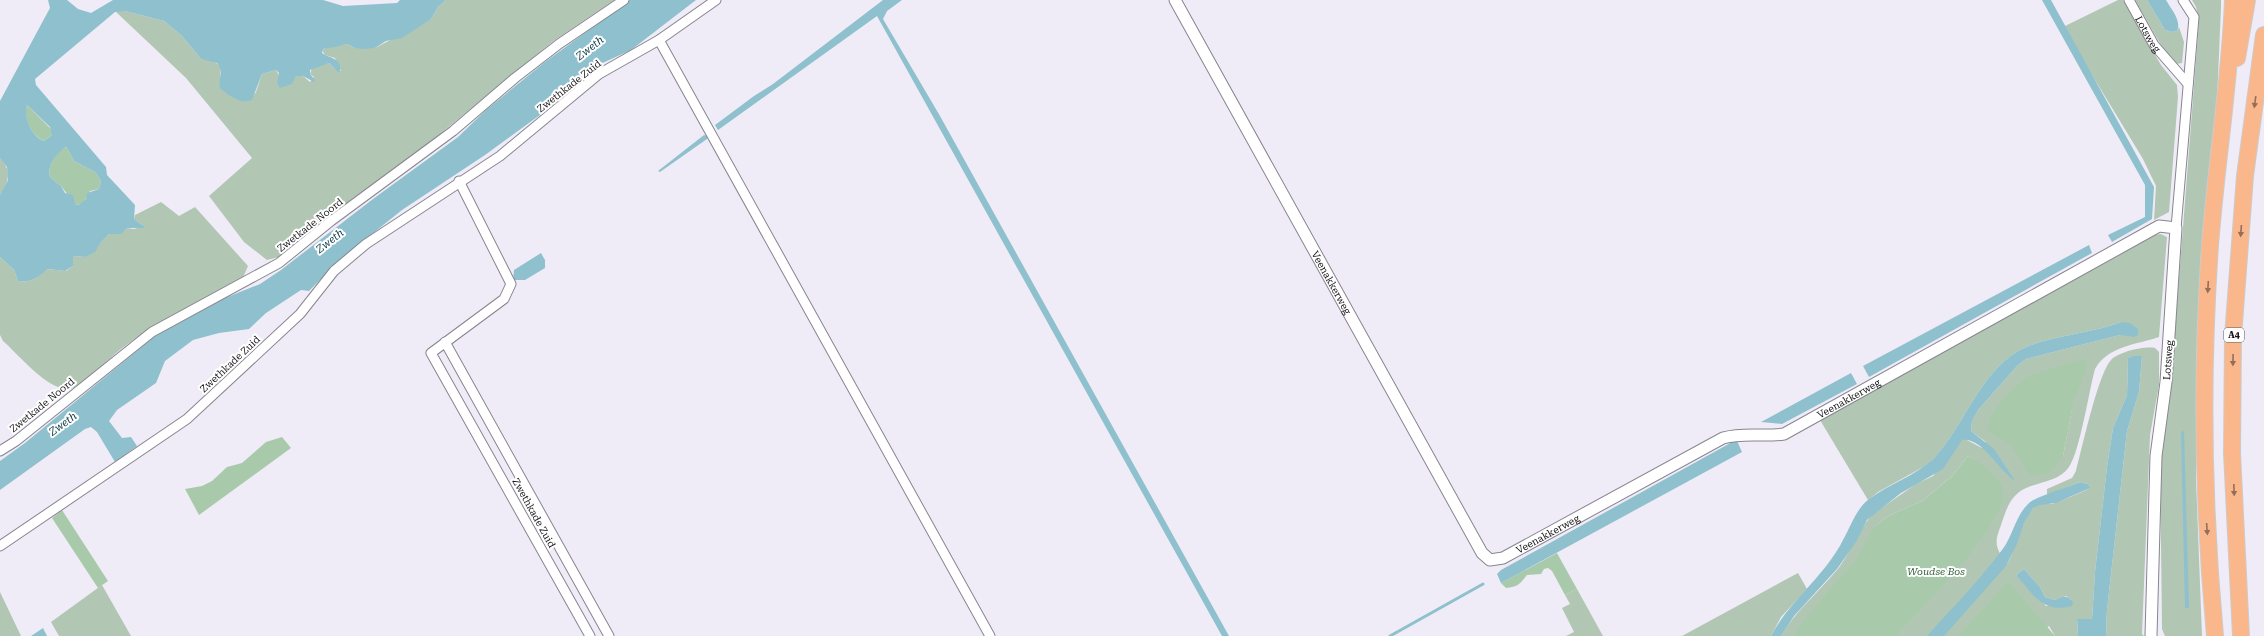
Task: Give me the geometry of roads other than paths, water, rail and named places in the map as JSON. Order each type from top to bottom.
[{"type":"highway","points":[[2215,636],[2206,516],[2204,426],[2205,341],[2215,179],[2233,0]]},
{"type":"highway","points":[[2215,179],[2247,0]]},
{"type":"highway","name":"A4","points":[[2241,636],[2232,453],[2233,337],[2245,176],[2264,35]]},
{"type":"street","name":"Zwetkade Noord","points":[[0,451],[16,441],[66,399],[152,332],[279,263],[331,221],[453,131],[515,78],[559,44],[624,0]]},
{"type":"street","name":"Zwethkade Zuid","points":[[0,546],[187,419],[300,314],[334,271],[366,244],[459,181],[500,156],[599,74],[659,40],[716,0]]},
{"type":"street","name":"Veenakkerweg","points":[[1175,0],[1482,553],[1490,560],[1504,558],[1723,438],[1738,434],[1784,434],[2159,226],[2176,228]]},
{"type":"street","name":"Lotsweg","points":[[2129,0],[2154,45],[2188,84]]},
{"type":"street","name":"Lotsweg","points":[[2151,636],[2156,456],[2166,382],[2176,228],[2194,18],[2183,0]]},
{"type":"street","points":[[659,40],[990,636]]},
{"type":"street","name":"Zwethkade Zuid","points":[[459,181],[511,284],[504,299],[431,352],[590,636]]},
{"type":"street","name":"Zwethkade Zuid","points":[[445,342],[608,636]]},
{"type":"water","points":[[48,0],[67,0],[78,9],[91,13],[113,0],[323,0],[343,6],[397,3],[400,0],[446,0],[438,7],[431,19],[402,38],[386,41],[375,48],[355,48],[347,44],[323,49],[322,53],[338,62],[340,65],[339,73],[329,63],[310,70],[310,74],[315,80],[314,82],[303,76],[296,76],[292,84],[280,88],[277,83],[279,73],[276,70],[262,74],[252,100],[248,101],[239,100],[227,94],[220,88],[220,69],[217,63],[201,59],[182,36],[164,21],[125,11],[115,12],[35,79],[36,85],[106,167],[107,175],[135,205],[134,219],[144,226],[144,228],[127,228],[121,234],[109,234],[100,243],[95,252],[85,257],[73,256],[73,266],[65,271],[47,269],[34,279],[18,281],[14,270],[0,257],[0,195],[8,180],[7,167],[0,158],[0,101],[50,8]],"holes":[[[27,105],[50,127],[52,135],[44,141],[32,131],[26,111]],[[65,147],[74,161],[95,172],[101,181],[99,189],[87,193],[86,199],[79,205],[75,204],[73,195],[65,193],[61,186],[50,177],[49,173],[51,164]]]},
{"type":"water","name":"Zweth","points":[[630,0],[696,0],[631,50],[585,71],[583,78],[575,78],[561,97],[544,112],[485,155],[402,210],[342,258],[309,291],[301,290],[266,313],[249,329],[219,333],[193,340],[165,361],[156,383],[117,410],[109,421],[122,438],[131,437],[137,446],[115,462],[97,432],[91,427],[85,429],[0,490],[0,461],[25,443],[155,336],[225,298],[260,284],[281,270],[373,199],[458,137],[486,110],[545,62]]},
{"type":"water","points":[[883,0],[902,0],[887,11],[883,19],[940,116],[1229,636],[1222,636],[877,16],[718,130],[715,125],[773,84]]},
{"type":"water","points":[[2042,0],[2051,0],[2154,187],[2152,219],[2112,242],[2108,235],[2145,217],[2145,185]]},
{"type":"water","points":[[2147,0],[2166,0],[2177,19],[2177,31],[2172,32],[2165,30]]},
{"type":"water","points":[[704,135],[707,136],[707,139],[660,172],[658,171]]},
{"type":"water","points":[[2089,245],[2092,253],[1869,377],[1863,366]]},
{"type":"water","points":[[541,253],[545,260],[545,268],[525,280],[513,280],[514,270]]},
{"type":"water","points":[[2121,322],[2130,323],[2138,329],[2138,335],[2134,337],[2120,335],[2026,359],[2018,365],[1979,409],[1972,421],[1971,431],[1994,449],[2015,481],[1983,449],[1969,440],[1962,440],[1943,469],[1901,493],[1867,520],[1856,542],[1837,569],[1794,616],[1781,636],[1771,636],[1788,611],[1836,553],[1857,513],[1864,503],[1926,465],[1933,459],[1954,432],[1982,387],[2004,361],[2018,351],[2041,342]]},
{"type":"water","points":[[2142,356],[2139,392],[2127,431],[2107,610],[2106,636],[2078,636],[2077,619],[2092,619],[2095,572],[2113,428],[2127,395],[2128,358]]},
{"type":"water","points":[[1851,373],[1857,384],[1782,424],[1761,422]]},
{"type":"water","points":[[2184,431],[2189,608],[2185,608],[2181,432]]},
{"type":"water","points":[[1734,441],[1737,441],[1742,452],[1501,583],[1497,574],[1501,570]]},
{"type":"water","points":[[2080,482],[2088,484],[2090,488],[2056,503],[2040,505],[2033,508],[2024,523],[2017,544],[2006,566],[1944,636],[1927,636],[1975,583],[2002,550],[2024,508],[2032,501]]},
{"type":"water","points":[[2024,569],[2040,587],[2045,597],[2055,600],[2066,597],[2071,599],[2073,602],[2072,606],[2062,608],[2053,607],[2040,601],[2016,575]]},
{"type":"water","points":[[43,628],[47,636],[31,636]]},
{"type":"waterway","points":[[1390,636],[1483,584]]},
{"type":"park label","name":"Woudse Bos","points":[[1936,571]]}]
